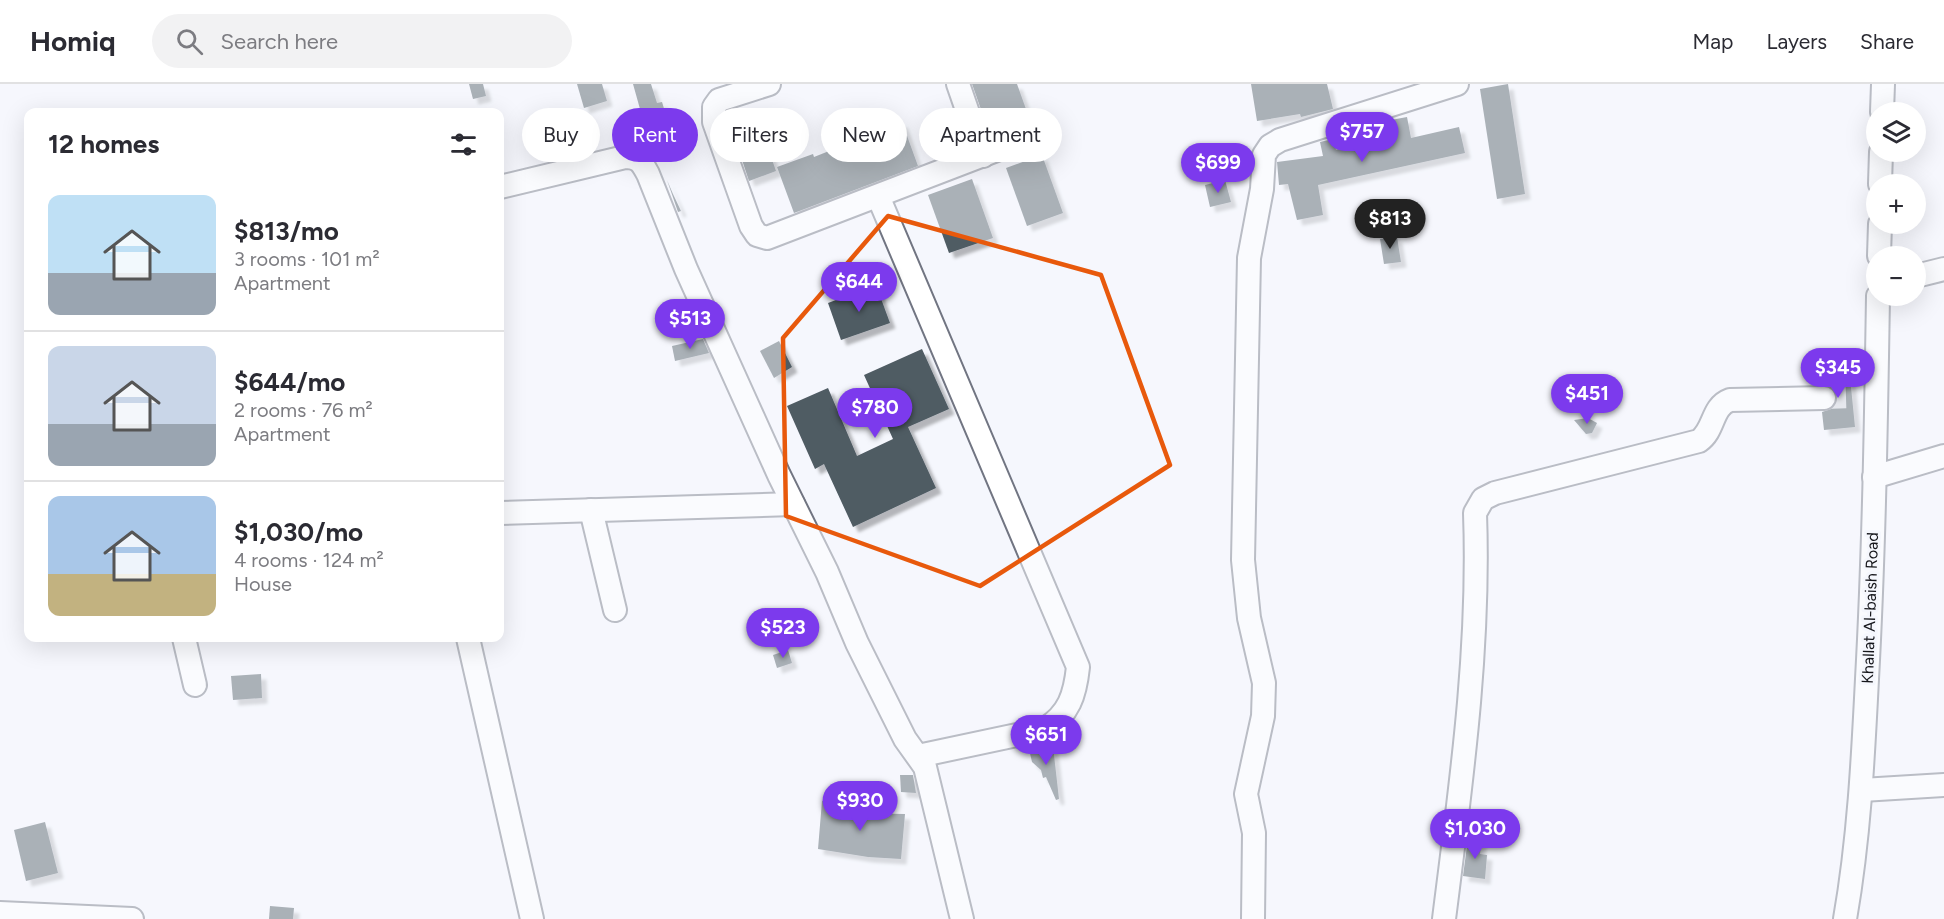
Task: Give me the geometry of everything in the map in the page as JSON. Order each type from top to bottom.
[{"type":"street","points":[[768,84],[719,100],[714,107],[714,122],[751,226],[757,235],[766,238],[967,162]]},
{"type":"street","points":[[958,84],[966,108]]},
{"type":"street","points":[[1253,919],[1254,833],[1246,794],[1263,716],[1264,683],[1249,618],[1243,560],[1244,454],[1249,258],[1262,189],[1264,155],[1270,146],[1280,140],[1458,84]]},
{"type":"street","points":[[1882,102],[1883,84]]},
{"type":"street","points":[[504,186],[626,157],[634,157],[641,161],[686,268],[793,504],[827,572],[857,643],[905,739],[925,767],[962,919]]},
{"type":"street","points":[[878,195],[1078,667],[1076,687],[1068,708],[1060,719],[1045,729],[918,756]]},
{"type":"street","points":[[1926,274],[1944,269]]},
{"type":"street","name":"Khallat Al-baish Road","points":[[1845,919],[1854,870],[1862,790],[1874,477],[1867,397],[1877,306]]},
{"type":"street","points":[[1444,919],[1466,752],[1473,646],[1475,513],[1478,505],[1495,493],[1699,441],[1711,429],[1717,409],[1722,403],[1730,400],[1824,398]]},
{"type":"street","points":[[1874,477],[1944,456]]},
{"type":"street","points":[[504,513],[793,504]]},
{"type":"street","points":[[591,510],[615,610]]},
{"type":"street","points":[[185,642],[195,685]]},
{"type":"street","points":[[469,642],[532,919]]},
{"type":"street","points":[[1862,790],[1944,786]]},
{"type":"street","points":[[0,913],[132,919]]},
{"type":"highlighted area","points":[[888,216],[1101,275],[1170,465],[980,586],[786,516],[783,338]]},
{"type":"building","points":[[469,84],[483,84],[486,96],[473,99]]},
{"type":"building","points":[[577,84],[602,84],[607,101],[584,108]]},
{"type":"building","points":[[633,84],[651,84],[657,103],[662,102],[664,108],[640,108]]},
{"type":"building","points":[[972,84],[1017,84],[1026,108],[980,108]]},
{"type":"building","points":[[1251,84],[1327,84],[1333,109],[1301,117],[1300,114],[1257,121]]},
{"type":"building","points":[[1508,84],[1525,194],[1497,199],[1480,89]]},
{"type":"building","points":[[1407,117],[1411,138],[1459,127],[1465,153],[1318,185],[1323,215],[1297,220],[1288,184],[1279,185],[1277,162],[1323,156],[1320,142],[1333,139],[1336,150],[1395,137],[1391,120]]},
{"type":"building","points":[[907,136],[918,166],[794,213],[777,167],[791,162],[809,162],[809,155],[813,154],[814,157],[821,154],[821,162],[907,162]]},
{"type":"building","points":[[743,162],[773,162],[776,171],[749,181]]},
{"type":"building","points":[[1023,162],[1045,162],[1063,213],[1027,226],[1006,168]]},
{"type":"building","points":[[972,179],[993,238],[949,253],[928,195]]},
{"type":"building","points":[[667,180],[673,194],[681,211],[678,212]]},
{"type":"building","points":[[1225,180],[1231,202],[1210,207],[1205,185]]},
{"type":"building","points":[[1397,237],[1401,262],[1384,264],[1380,239]]},
{"type":"building","points":[[876,285],[890,323],[841,340],[828,303]]},
{"type":"building","points":[[703,339],[709,353],[675,361],[672,346]]},
{"type":"building","points":[[779,341],[792,367],[774,378],[760,351]]},
{"type":"building","points":[[922,349],[949,409],[908,427],[936,488],[853,527],[824,464],[815,469],[787,406],[828,388],[857,456],[893,439],[864,375]]},
{"type":"building","points":[[1849,367],[1855,427],[1824,430],[1822,412],[1831,409],[1837,397],[1831,387],[1819,385],[1818,370]]},
{"type":"building","points":[[1588,418],[1597,423],[1592,433],[1586,434],[1574,420]]},
{"type":"building","points":[[788,650],[792,663],[777,668],[773,655]]},
{"type":"building","points":[[261,674],[262,698],[233,700],[231,676]]},
{"type":"building","points":[[1053,746],[1059,799],[1056,800],[1046,777],[1043,778],[1041,770],[1032,762],[1029,749]]},
{"type":"building","points":[[900,775],[913,775],[916,793],[901,792]]},
{"type":"building","points":[[822,801],[858,804],[857,813],[905,814],[901,859],[868,857],[818,849]]},
{"type":"building","points":[[45,822],[58,873],[26,881],[14,830]]},
{"type":"building","points":[[1468,838],[1482,840],[1480,854],[1487,855],[1485,879],[1463,876]]},
{"type":"building","points":[[270,906],[294,908],[293,919],[269,919]]},
{"type":"tunnel","points":[[1824,398],[1857,397]]}]
